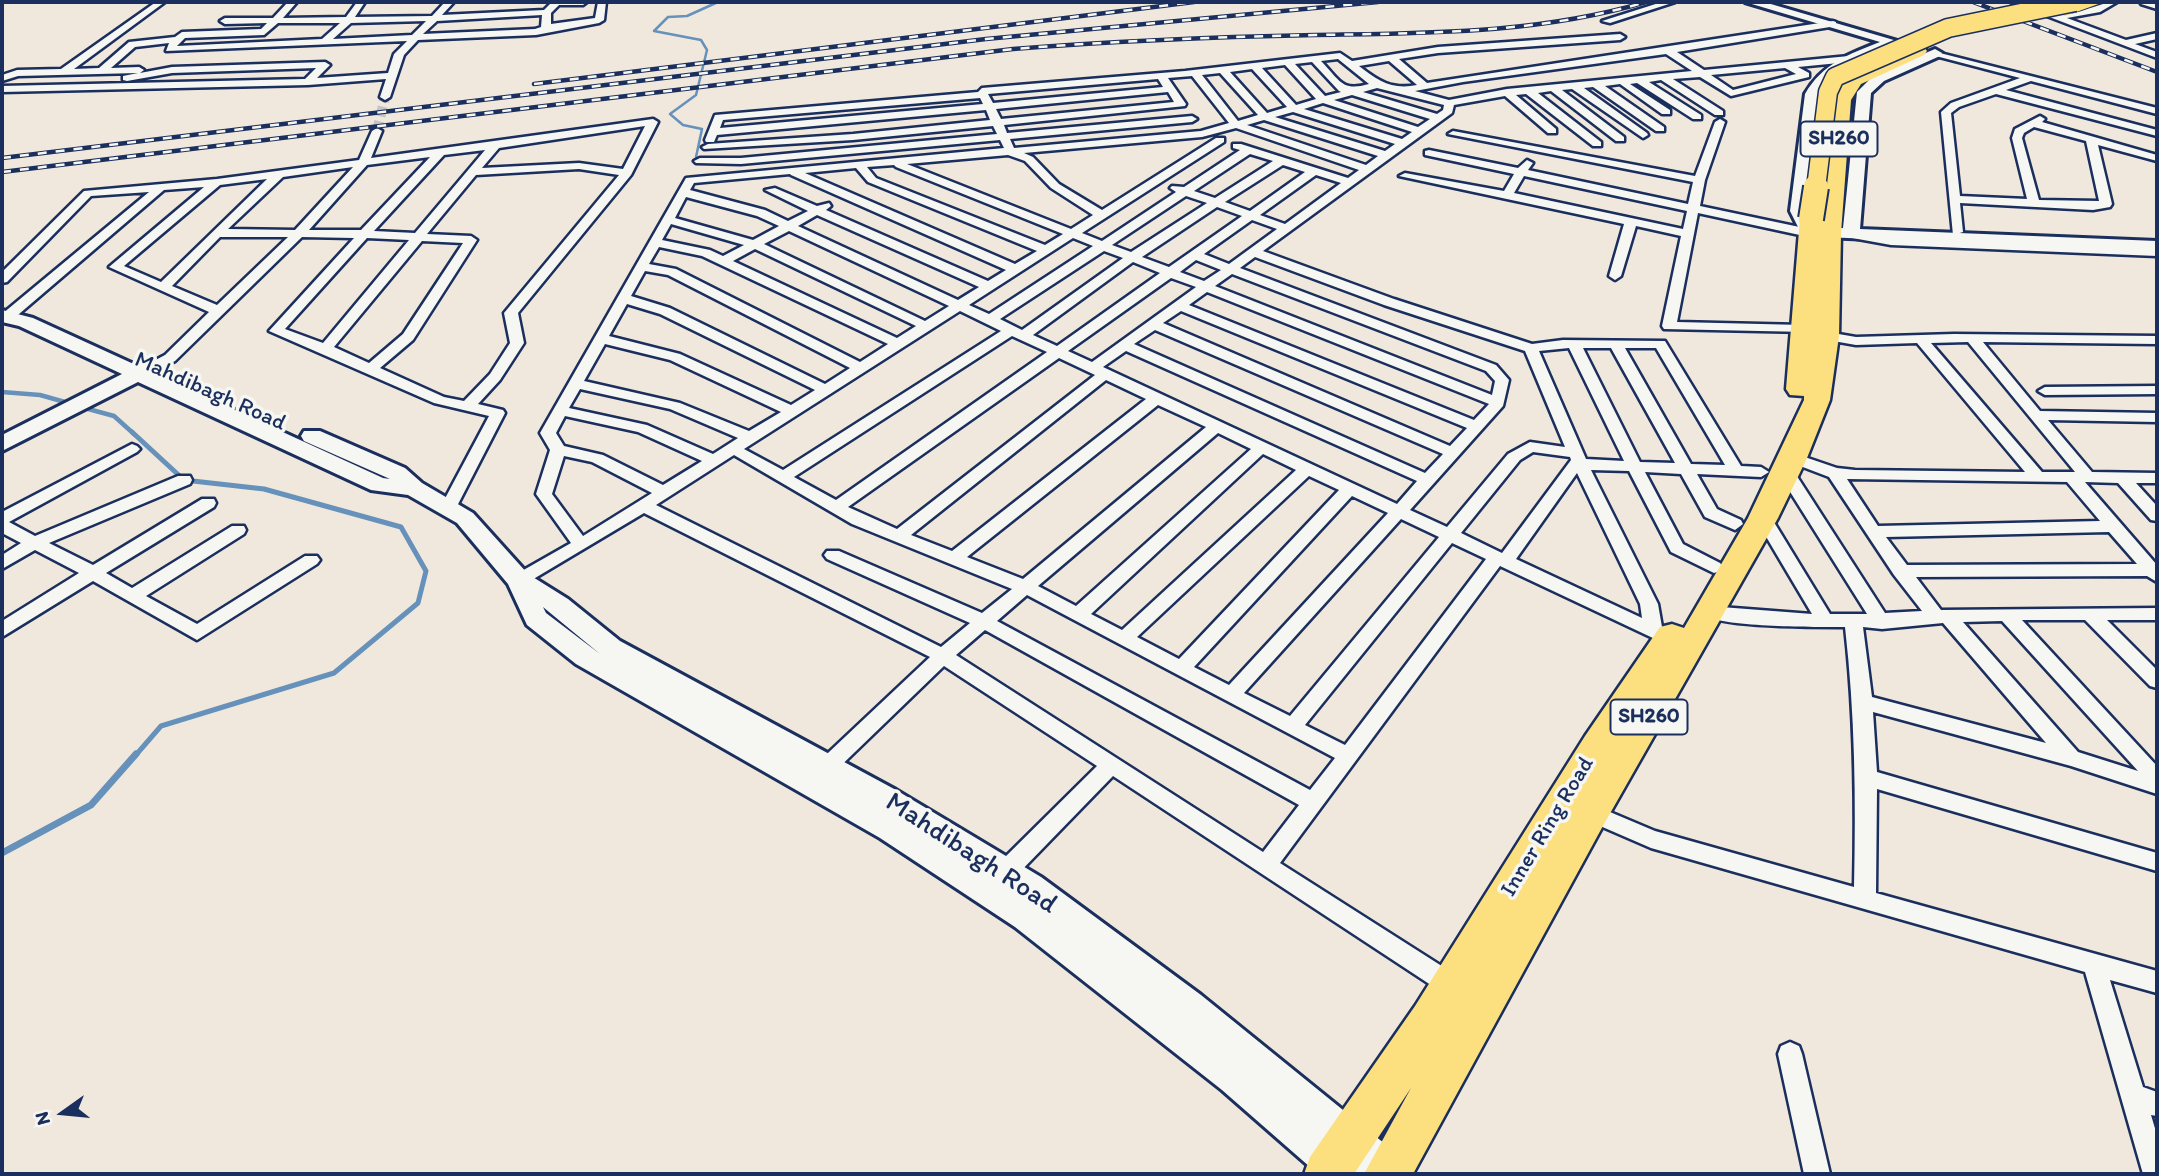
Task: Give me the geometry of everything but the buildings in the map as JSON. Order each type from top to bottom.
[{"type":"highway","points":[[1827,228],[1825,136],[1828,92],[1835,77],[1948,29],[2075,2]]},
{"type":"highway","name":"SH260","points":[[1827,228],[1842,100],[1854,80],[1961,33],[2096,2]]},
{"type":"highway","name":"Inner Ring Road","points":[[1390,1173],[1591,813],[1642,731],[1670,639],[1708,612],[1749,521],[1795,405],[1815,332],[1827,228]]},
{"type":"highway","name":"Inner Ring Road","points":[[1338,1163],[1430,1021],[1598,746],[1670,639],[1714,567],[1728,532],[1749,521]]},
{"type":"street","points":[[63,72],[161,2]]},
{"type":"street","points":[[72,88],[237,57],[293,2]]},
{"type":"street","points":[[325,41],[349,20],[361,2]]},
{"type":"street","points":[[385,97],[399,54],[412,37],[450,2]]},
{"type":"street","points":[[492,17],[504,2]]},
{"type":"street","points":[[225,21],[492,17],[547,12],[557,2],[583,2]]},
{"type":"street","points":[[264,32],[183,35],[169,49],[412,37],[461,38],[536,32],[599,20],[604,9],[602,2]]},
{"type":"street","points":[[1607,21],[1671,2]]},
{"type":"street","points":[[1751,2],[2157,111]]},
{"type":"street","points":[[2014,2],[2157,55]]},
{"type":"street","points":[[2058,18],[2097,10],[2113,2]]},
{"type":"street","points":[[2144,2],[2157,6]]},
{"type":"street","points":[[546,28],[547,12]]},
{"type":"street","points":[[288,43],[309,19]]},
{"type":"street","points":[[1351,64],[1438,50],[1486,47],[1523,58],[1668,51],[1833,24]]},
{"type":"street","points":[[2126,43],[2157,36]]},
{"type":"street","points":[[1403,91],[1505,69],[1523,58],[1620,37]]},
{"type":"street","points":[[101,71],[132,44],[179,39]]},
{"type":"street","points":[[308,82],[347,40]]},
{"type":"street","points":[[1893,42],[1849,59],[1824,74],[1812,94],[1798,211],[1827,228],[2157,246]]},
{"type":"street","points":[[1486,47],[1494,56]]},
{"type":"street","points":[[1668,51],[1731,93],[1805,75],[1787,65]]},
{"type":"street","points":[[1827,228],[1864,92],[1879,78],[1935,53]]},
{"type":"street","points":[[983,95],[982,92],[1195,73],[1340,55],[1377,85],[1449,103],[1507,92],[1849,59]]},
{"type":"street","points":[[1392,58],[1425,87]]},
{"type":"street","points":[[1314,59],[1341,88],[1438,118]]},
{"type":"street","points":[[1287,62],[1323,100],[1419,131]]},
{"type":"street","points":[[2,78],[18,73],[325,65]]},
{"type":"street","points":[[1255,66],[1294,109],[1402,143]]},
{"type":"street","points":[[1223,70],[1265,117],[1386,155]]},
{"type":"street","points":[[1195,73],[1235,124],[1367,169]]},
{"type":"street","points":[[1686,75],[1727,102]]},
{"type":"street","points":[[2,89],[308,82],[391,76]]},
{"type":"street","points":[[1161,76],[1202,134],[1348,182]]},
{"type":"street","points":[[1663,77],[1719,117],[1699,180],[1696,207],[1669,326],[1815,332],[1856,341],[1972,338],[2157,340]]},
{"type":"street","points":[[1957,232],[1946,113],[1955,106],[2030,78]]},
{"type":"street","points":[[1639,79],[1697,117]]},
{"type":"street","points":[[1621,81],[1666,112]]},
{"type":"street","points":[[1595,84],[1660,128]]},
{"type":"street","points":[[687,186],[792,172],[1202,134],[1377,85]]},
{"type":"street","points":[[1574,86],[1643,135]]},
{"type":"street","points":[[1553,88],[1620,139]]},
{"type":"street","points":[[713,132],[1171,89]]},
{"type":"street","points":[[1528,90],[1597,144]]},
{"type":"street","points":[[1997,91],[2157,133]]},
{"type":"street","points":[[1507,92],[1552,131]]},
{"type":"street","points":[[983,95],[1011,152],[1029,159],[1055,186],[1102,215]]},
{"type":"street","points":[[663,492],[597,458],[558,450],[548,433],[687,186],[708,147],[719,117],[983,95]]},
{"type":"street","points":[[899,537],[1099,371],[1124,345],[1448,111],[1449,103]]},
{"type":"street","points":[[708,147],[853,136],[1181,104]]},
{"type":"street","points":[[2034,204],[2017,138],[2019,131],[2061,107]]},
{"type":"street","points":[[700,161],[741,161],[1192,119]]},
{"type":"street","points":[[2,279],[8,268],[88,193],[279,174],[653,122],[627,173],[511,313],[517,343],[495,377],[468,406]]},
{"type":"street","points":[[2032,124],[2157,158]]},
{"type":"street","points":[[2,444],[170,358],[300,232],[363,163],[377,131]]},
{"type":"street","points":[[1453,134],[1699,180]]},
{"type":"street","points":[[519,580],[581,545],[1220,140]]},
{"type":"street","points":[[1954,199],[2094,206],[2106,204],[2091,140]]},
{"type":"street","points":[[325,349],[495,145]]},
{"type":"street","points":[[990,320],[1248,149]]},
{"type":"street","points":[[1507,195],[1536,150]]},
{"type":"street","points":[[441,152],[276,331],[325,349],[439,400],[498,413],[449,506]]},
{"type":"street","points":[[1429,153],[1696,207],[1891,241],[2157,252]]},
{"type":"street","points":[[783,477],[1017,333],[1282,160]]},
{"type":"street","points":[[895,163],[1498,403]]},
{"type":"street","points":[[472,172],[579,166],[627,173]]},
{"type":"street","points":[[860,166],[872,180],[1046,250]]},
{"type":"street","points":[[836,508],[1314,171]]},
{"type":"street","points":[[792,172],[1016,269]]},
{"type":"street","points":[[163,288],[279,174]]},
{"type":"street","points":[[1405,176],[1689,234]]},
{"type":"street","points":[[217,181],[115,267],[218,311]]},
{"type":"street","points":[[1157,181],[1284,228]]},
{"type":"street","points":[[687,186],[743,223],[753,245],[926,326]]},
{"type":"street","points":[[7,312],[161,187]]},
{"type":"street","points":[[771,190],[989,286]]},
{"type":"street","points":[[723,261],[847,195]]},
{"type":"street","points":[[668,220],[787,226],[1670,639]]},
{"type":"street","points":[[1615,276],[1631,222]]},
{"type":"street","points":[[696,248],[743,223]]},
{"type":"street","points":[[1827,228],[2157,240]]},
{"type":"street","points":[[217,233],[300,232],[471,240],[408,337],[371,369]]},
{"type":"street","points":[[655,243],[696,248],[898,344]]},
{"type":"street","points":[[1252,251],[1389,302],[1531,348],[1615,343],[1660,344],[1769,468],[1882,622]]},
{"type":"street","points":[[1194,255],[1491,368],[1502,380],[1498,403],[1397,510],[1231,695]]},
{"type":"street","points":[[641,267],[671,272],[860,367]]},
{"type":"street","points":[[623,298],[665,311],[825,389]]},
{"type":"street","points":[[1178,305],[1476,426]]},
{"type":"street","name":"Mahdibagh Road","points":[[7,312],[137,375],[379,485],[413,488],[449,506],[473,526],[519,580],[536,619],[584,657],[1006,870],[1204,1020],[1338,1163]]},
{"type":"street","points":[[1153,324],[1452,452]]},
{"type":"street","points":[[1972,338],[2038,415],[2112,526],[2155,573]]},
{"type":"street","points":[[600,340],[628,342],[659,351],[791,411]]},
{"type":"street","points":[[1922,341],[2038,477]]},
{"type":"street","points":[[1615,343],[1711,513],[1749,521],[1826,622]]},
{"type":"street","points":[[1124,345],[1426,479]]},
{"type":"street","points":[[1574,345],[1678,548],[1714,567]]},
{"type":"street","points":[[1531,348],[1579,459],[1649,604],[1670,639]]},
{"type":"street","points":[[575,383],[675,406],[749,437]]},
{"type":"street","points":[[2045,391],[2157,390]]},
{"type":"street","points":[[954,559],[1157,398]]},
{"type":"street","points":[[560,411],[642,428],[712,460]]},
{"type":"street","points":[[2038,415],[2157,417]]},
{"type":"street","points":[[818,775],[983,621],[1217,426]]},
{"type":"street","points":[[1078,615],[1262,447]]},
{"type":"street","points":[[1293,726],[1449,534],[1522,449],[1530,447],[1579,459],[1637,468],[1769,468],[1835,473],[2157,478]]},
{"type":"street","points":[[732,448],[836,508],[899,537],[1025,587],[1348,756]]},
{"type":"street","points":[[2,519],[132,449]]},
{"type":"street","points":[[558,450],[544,494],[581,545]]},
{"type":"street","points":[[1266,865],[1579,459]]},
{"type":"street","points":[[1124,639],[1308,468]]},
{"type":"street","points":[[1835,473],[1900,570],[2071,758]]},
{"type":"street","points":[[2123,478],[2155,511]]},
{"type":"street","points":[[2,563],[34,543],[184,480]]},
{"type":"street","points":[[1181,669],[1350,488]]},
{"type":"street","points":[[2,630],[208,503]]},
{"type":"street","points":[[642,505],[943,656],[1451,985]]},
{"type":"street","points":[[2,526],[93,573],[197,633],[311,560]]},
{"type":"street","points":[[1873,532],[2112,526]]},
{"type":"street","points":[[132,596],[238,530]]},
{"type":"street","points":[[833,555],[983,621],[1313,802]]},
{"type":"street","points":[[1900,570],[2155,573]]},
{"type":"street","points":[[1708,612],[1778,621],[1826,622],[1882,622],[2006,614],[2157,614]]},
{"type":"street","points":[[2089,613],[2157,681]]},
{"type":"street","points":[[2006,614],[2157,779]]},
{"type":"street","points":[[1853,622],[1863,702],[1867,778],[1865,899]]},
{"type":"street","points":[[1863,702],[2071,758],[2157,786]]},
{"type":"street","points":[[1006,870],[1111,765]]},
{"type":"street","name":"Mahdibagh Road","points":[[818,775],[1026,917],[1234,1078],[1338,1163],[1390,1173]]},
{"type":"street","points":[[1867,778],[2157,862]]},
{"type":"street","points":[[1591,813],[1651,839],[2157,982]]},
{"type":"street","points":[[2094,964],[2157,1174]]},
{"type":"street","points":[[1790,1054],[1817,1174]]},
{"type":"street","points":[[2133,1096],[2157,1104]]},
{"type":"waterway","points":[[696,157],[702,129],[683,125],[670,114],[696,95],[707,50],[701,40],[654,31],[668,17],[687,16],[718,2]]},
{"type":"waterway","points":[[2,392],[40,395],[72,404]]},
{"type":"waterway","points":[[81,407],[114,416],[134,434]]},
{"type":"waterway","points":[[132,432],[184,480],[264,489],[401,527],[426,571],[418,603],[334,673],[161,726],[135,756]]},
{"type":"waterway","points":[[2,853],[91,805],[136,754]]},
{"type":"tunnel","points":[[377,131],[385,97]]},
{"type":"railway","points":[[534,84],[1194,2]]},
{"type":"railway","points":[[2,158],[986,39],[1378,2]]},
{"type":"railway","points":[[2,172],[1013,49],[1202,38],[1482,30],[1564,20],[1646,2]]},
{"type":"railway","points":[[1973,2],[2157,72]]}]
